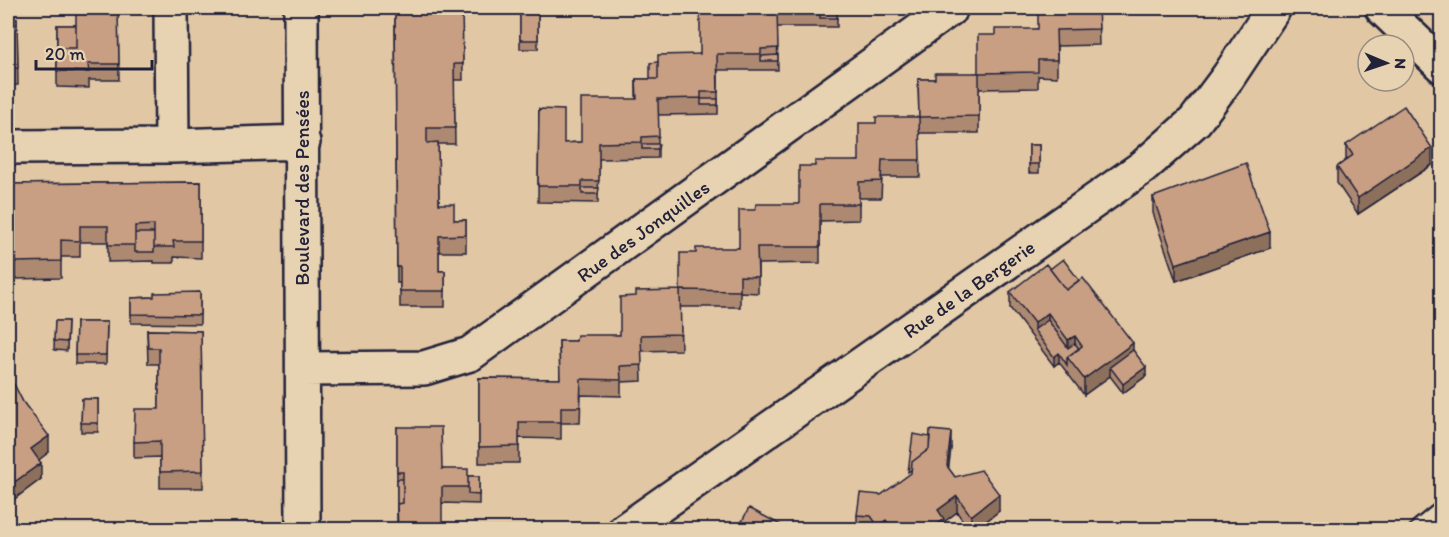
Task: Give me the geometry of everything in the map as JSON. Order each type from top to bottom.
[{"type":"street","points":[[171,8],[172,146]]},
{"type":"street","name":"Boulevard des Pensées","points":[[301,8],[303,530]]},
{"type":"street","name":"Rue des Jonquilles","points":[[303,369],[424,368],[470,354],[951,8]]},
{"type":"street","name":"Rue de la Bergerie","points":[[625,530],[1143,167],[1195,121],[1228,77],[1274,8]]},
{"type":"street","points":[[1382,8],[1442,66]]},
{"type":"street","points":[[8,147],[303,142]]},
{"type":"lane","points":[[1421,530],[1442,513]]},
{"type":"building","points":[[76,8],[118,8],[119,64],[88,64],[89,72],[57,71],[57,48],[76,48]]},
{"type":"building","points":[[395,8],[462,8],[463,64],[454,64],[455,128],[427,128],[427,143],[438,142],[439,204],[454,204],[454,220],[466,220],[466,235],[439,236],[439,271],[445,271],[445,291],[400,291],[400,267],[397,267]]},
{"type":"building","points":[[520,8],[538,8],[538,40],[520,40]]},
{"type":"building","points":[[777,8],[820,8],[820,11],[777,10]]},
{"type":"building","points":[[1038,8],[1098,8],[1099,29],[1056,30],[1057,60],[1038,60],[1038,72],[979,73],[979,116],[919,117],[918,79],[935,79],[935,73],[978,73],[978,35],[995,35],[995,29],[1038,29]]},
{"type":"building","points":[[777,10],[778,48],[761,49],[761,54],[717,54],[718,92],[701,92],[701,98],[658,99],[659,136],[642,137],[642,142],[599,143],[599,181],[582,181],[582,186],[538,186],[539,109],[564,110],[564,143],[581,142],[581,99],[637,99],[636,79],[658,79],[658,55],[700,54],[700,11]]},
{"type":"building","points":[[837,12],[837,18],[820,18],[820,13]]},
{"type":"building","points":[[8,19],[17,19],[17,24],[8,24]]},
{"type":"building","points":[[8,24],[17,24],[18,68],[8,68]]},
{"type":"building","points":[[57,25],[76,25],[76,48],[57,48]]},
{"type":"building","points":[[778,55],[778,61],[761,61],[761,56]]},
{"type":"building","points":[[658,62],[658,79],[650,79],[650,63]]},
{"type":"building","points":[[701,99],[718,99],[718,105],[701,105]]},
{"type":"building","points":[[1404,106],[1432,148],[1358,198],[1337,167],[1353,155],[1346,145]]},
{"type":"building","points":[[876,117],[919,117],[920,160],[882,160],[881,181],[859,182],[859,204],[820,204],[820,247],[757,247],[758,277],[740,276],[740,291],[680,290],[680,253],[696,253],[696,248],[739,248],[739,210],[755,210],[756,204],[799,204],[799,166],[815,166],[815,161],[859,161],[859,123],[876,123]]},
{"type":"building","points":[[642,144],[659,144],[658,149],[642,149]]},
{"type":"building","points":[[1029,145],[1039,145],[1039,164],[1029,164]]},
{"type":"building","points":[[1246,163],[1270,232],[1176,264],[1153,197]]},
{"type":"building","points":[[201,182],[201,241],[173,241],[174,247],[154,247],[154,225],[135,226],[135,245],[108,245],[108,226],[80,226],[80,241],[61,240],[61,261],[15,262],[15,225],[8,225],[8,184]]},
{"type":"building","points":[[582,188],[599,188],[598,194],[582,194]]},
{"type":"building","points":[[8,232],[15,232],[15,252],[8,252]]},
{"type":"building","points":[[135,233],[154,233],[154,252],[135,252]]},
{"type":"building","points":[[1063,259],[1079,280],[1066,290],[1050,269]]},
{"type":"building","points":[[1046,264],[1066,290],[1083,278],[1133,343],[1084,379],[1067,357],[1082,346],[1075,336],[1068,340],[1048,313],[1034,323],[1010,292]]},
{"type":"building","points":[[680,290],[681,334],[641,335],[642,365],[620,366],[621,380],[581,379],[580,407],[561,407],[561,422],[519,422],[519,446],[479,447],[479,378],[560,379],[559,341],[576,341],[577,335],[620,335],[620,297],[636,296],[636,291]]},
{"type":"building","points":[[200,292],[200,315],[131,314],[131,298],[154,297],[154,293]]},
{"type":"building","points":[[1048,320],[1068,348],[1075,343],[1079,349],[1067,357],[1067,365],[1059,353],[1054,357],[1034,330]]},
{"type":"building","points":[[55,321],[68,321],[67,342],[54,341]]},
{"type":"building","points":[[76,322],[107,322],[106,355],[75,355]]},
{"type":"building","points":[[147,330],[201,331],[203,471],[160,472],[160,441],[134,442],[135,409],[159,409],[159,348],[148,348]]},
{"type":"building","points":[[1133,350],[1146,367],[1123,384],[1110,367]]},
{"type":"building","points":[[8,376],[23,402],[49,436],[31,449],[41,463],[13,483],[8,476]]},
{"type":"building","points":[[82,399],[98,399],[98,423],[81,423]]},
{"type":"building","points":[[397,427],[441,427],[442,469],[468,469],[468,487],[442,487],[442,530],[398,530],[397,504],[403,503],[403,472],[397,472]]},
{"type":"building","points":[[930,430],[951,432],[947,466],[955,477],[981,470],[999,494],[971,516],[957,496],[938,510],[944,519],[930,530],[893,530],[886,520],[878,526],[871,516],[857,515],[860,493],[881,495],[911,473],[912,462],[929,449]]},
{"type":"building","points":[[913,434],[930,437],[929,449],[912,462],[911,470],[908,472]]},
{"type":"building","points":[[468,476],[479,476],[479,495],[468,494]]},
{"type":"building","points":[[397,479],[403,479],[403,503],[397,504]]},
{"type":"building","points":[[749,508],[790,530],[744,530],[739,527]]}]
